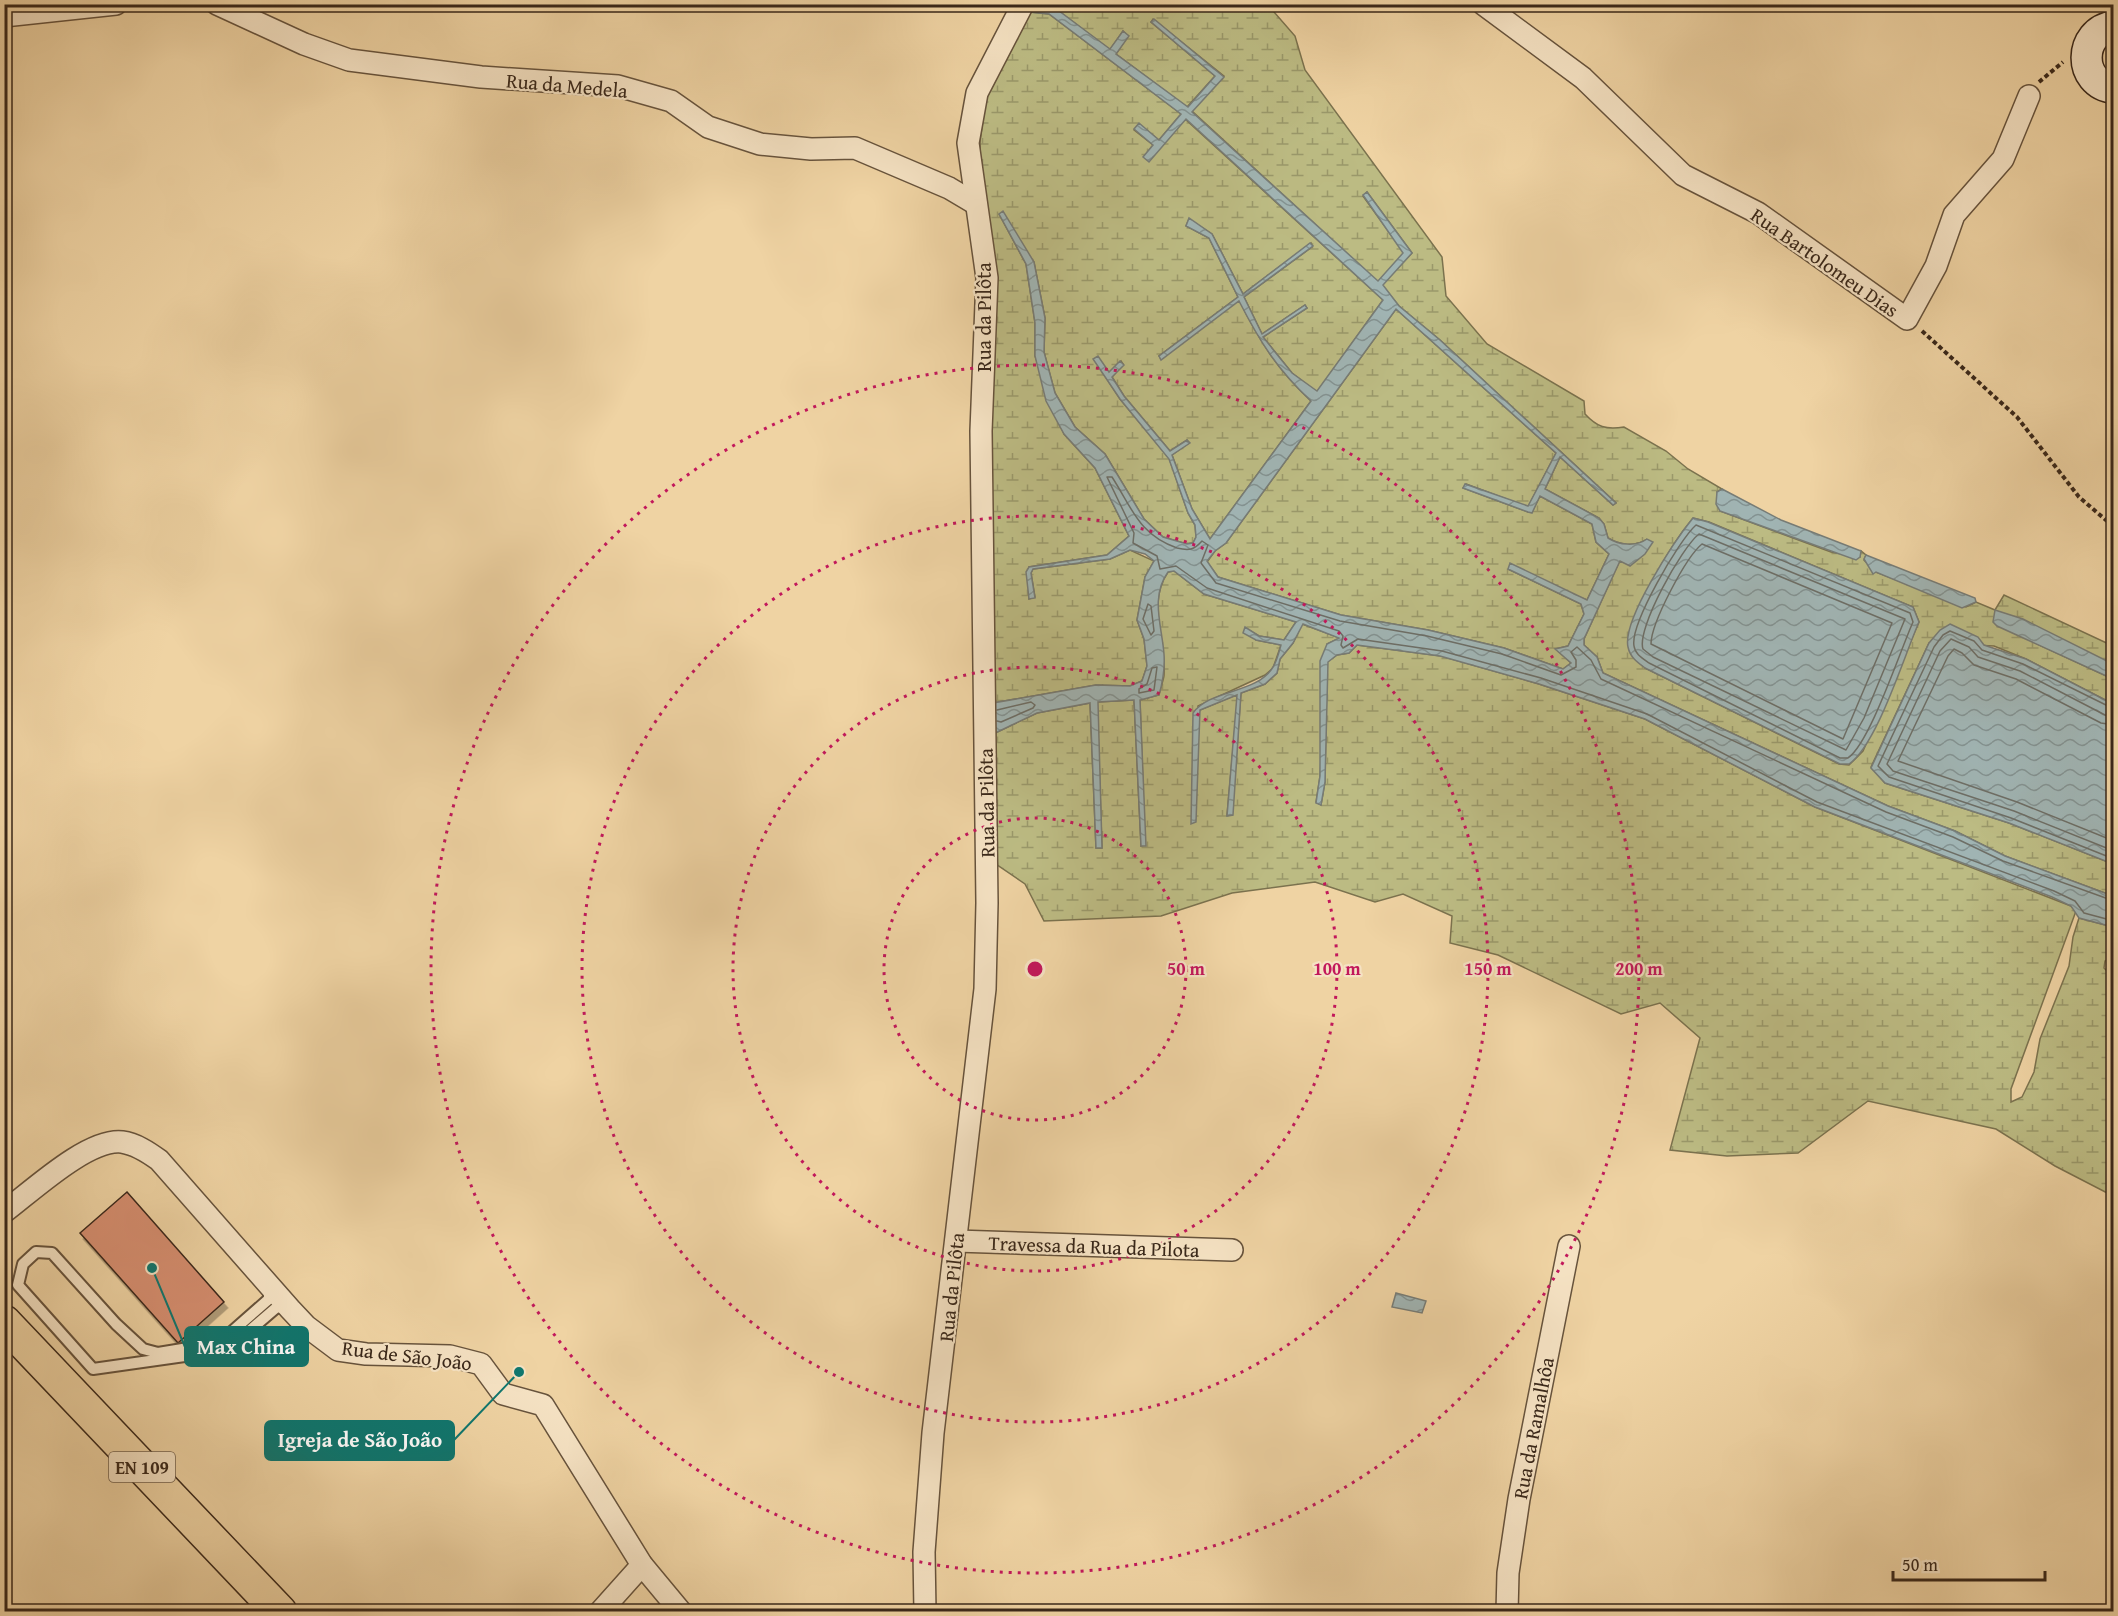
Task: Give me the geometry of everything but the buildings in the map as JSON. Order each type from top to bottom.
[{"type":"main road","name":"EN 109","points":[[4,1322],[17,1349],[280,1611]]},
{"type":"street","points":[[4,16],[116,4]]},
{"type":"street","name":"Rua da Medela","points":[[217,4],[304,44],[350,60],[415,71],[618,86],[671,101],[708,127],[760,144],[811,149],[855,148],[949,188],[976,204]]},
{"type":"street","name":"Rua da Pilôta","points":[[925,1611],[924,1552],[933,1433],[984,989],[987,903],[981,431],[987,278],[968,143],[977,93],[1023,4]]},
{"type":"street","name":"Rua Bartolomeu Dias","points":[[1483,4],[1583,78],[1683,175],[1758,213],[1907,319],[1936,266],[1954,215],[2003,159],[2029,96]]},
{"type":"street","points":[[2114,26],[2101,30],[2093,36],[2085,55],[2091,75],[2098,82],[2114,88]]},
{"type":"street","name":"Rua de São João","points":[[4,1212],[75,1158],[98,1147],[120,1142],[143,1149],[159,1160],[290,1310],[306,1326],[338,1350],[366,1354],[450,1356],[482,1364],[503,1394],[543,1405],[642,1564],[681,1611]]},
{"type":"street","name":"Travessa da Rua da Pilota","points":[[956,1240],[1232,1250]]},
{"type":"street","name":"Rua da Ramalhôa","points":[[1507,1611],[1508,1573],[1519,1499],[1569,1246]]},
{"type":"street","points":[[600,1611],[642,1564]]},
{"type":"lane","points":[[269,1284],[269,1299],[219,1343],[158,1353],[143,1349],[116,1324],[52,1253],[36,1252],[23,1264],[18,1285],[93,1369],[227,1350],[277,1307],[290,1310]]},
{"type":"path","points":[[2029,96],[2032,88],[2073,54],[2085,55]]},
{"type":"path","points":[[1907,319],[1968,370],[2017,417],[2079,497],[2114,527]]},
{"type":"green space","points":[[1051,5],[1268,5],[1295,36],[1305,70],[1442,257],[1446,296],[1487,344],[1584,401],[1585,414],[1598,425],[1607,428],[1624,427],[1666,451],[1688,469],[1722,489],[1717,492],[1720,511],[1831,552],[1860,557],[1861,551],[1866,555],[1864,560],[1876,572],[1966,607],[1976,602],[1995,610],[2004,595],[2113,646],[2113,664],[2099,658],[2033,642],[2113,679],[2113,704],[2026,659],[1994,646],[1929,643],[1871,767],[1885,783],[2009,823],[2113,864],[2113,896],[2005,856],[1955,831],[1888,806],[1603,673],[1597,657],[1584,645],[1584,639],[1620,560],[1647,539],[1632,544],[1622,544],[1612,540],[1608,538],[1604,524],[1599,518],[1545,489],[1560,457],[1613,505],[1616,503],[1440,340],[1399,306],[1382,285],[1412,253],[1367,192],[1363,196],[1404,253],[1378,282],[1192,111],[1224,76],[1153,19],[1151,22],[1215,76],[1187,107],[1116,54],[1128,36],[1123,31],[1110,50]],"holes":[[[1693,518],[1709,522],[1913,607],[1919,622],[1863,751],[1849,765],[1839,764],[1645,668],[1631,627],[1658,570],[1674,543]]]},
{"type":"green space","points":[[1030,12],[1049,14],[1181,114],[1159,140],[1139,124],[1134,130],[1153,145],[1144,157],[1149,161],[1185,119],[1383,300],[1317,392],[1292,373],[1263,337],[1307,308],[1305,305],[1262,334],[1244,297],[1312,247],[1311,243],[1243,294],[1212,234],[1189,219],[1186,226],[1209,238],[1238,297],[1159,356],[1161,359],[1239,300],[1270,354],[1288,378],[1311,401],[1210,539],[1192,509],[1172,455],[1189,443],[1187,440],[1170,451],[1124,396],[1112,377],[1123,364],[1121,361],[1109,373],[1094,359],[1120,399],[1169,458],[1188,513],[1195,525],[1196,537],[1193,543],[1187,544],[1163,537],[1144,519],[1105,454],[1075,427],[1055,393],[1044,352],[1045,318],[1034,262],[999,214],[1026,264],[1035,323],[1035,356],[1064,434],[1095,468],[1129,536],[1107,555],[1029,567],[1029,599],[1035,597],[1031,573],[1033,569],[1110,559],[1130,550],[1154,561],[1145,577],[1137,620],[1144,639],[1147,666],[1142,681],[1130,686],[1096,685],[993,703],[980,141],[986,99]]},
{"type":"green space","points":[[1396,309],[1556,453],[1528,507],[1466,484],[1463,488],[1528,512],[1532,512],[1540,496],[1592,524],[1596,542],[1609,554],[1587,600],[1508,569],[1581,604],[1584,614],[1568,646],[1556,649],[1571,663],[1563,669],[1504,648],[1428,630],[1341,615],[1218,577],[1207,562],[1215,551],[1226,543]]},
{"type":"green space","points":[[1174,571],[1204,594],[1296,622],[1284,640],[1259,636],[1245,628],[1256,640],[1281,645],[1273,668],[1265,675],[1198,706],[1198,715],[1200,710],[1238,694],[1227,815],[1232,815],[1241,693],[1265,684],[1277,673],[1280,659],[1293,643],[1302,624],[1340,638],[1327,644],[1320,776],[1316,802],[1321,805],[1325,782],[1327,662],[1337,655],[1349,653],[1357,645],[1441,656],[1539,684],[1645,719],[1815,807],[2071,906],[2076,911],[2011,1089],[2011,1102],[2022,1097],[2034,1072],[2040,1039],[2069,966],[2073,937],[2079,918],[2113,927],[2113,967],[2110,959],[2105,961],[2104,968],[2109,973],[2113,968],[2113,1196],[2055,1166],[1996,1129],[1868,1101],[1798,1153],[1727,1156],[1670,1150],[1700,1038],[1660,1003],[1621,1014],[1498,955],[1450,943],[1452,916],[1403,894],[1375,902],[1315,882],[1232,893],[1161,916],[1044,921],[1025,884],[993,862],[991,735],[1037,713],[1090,703],[1096,848],[1102,848],[1097,702],[1134,700],[1141,846],[1145,845],[1140,700],[1159,695],[1163,681],[1164,663],[1158,610],[1159,597],[1168,572]]},
{"type":"water","points":[[1034,5],[1051,5],[1110,49],[1123,31],[1129,36],[1116,54],[1188,107],[1215,76],[1151,22],[1154,19],[1224,77],[1192,112],[1378,281],[1403,253],[1363,195],[1367,192],[1412,253],[1383,285],[1399,306],[1440,340],[1616,503],[1613,505],[1560,457],[1545,489],[1599,518],[1604,524],[1608,538],[1612,540],[1622,544],[1643,542],[1647,539],[1653,542],[1645,554],[1630,566],[1620,561],[1584,639],[1584,645],[1597,657],[1603,673],[1888,806],[1955,831],[2005,856],[2113,896],[2113,927],[2079,918],[2071,906],[2052,897],[1815,807],[1645,719],[1539,684],[1440,656],[1357,645],[1349,653],[1337,655],[1328,662],[1325,782],[1321,805],[1316,803],[1320,776],[1320,661],[1327,644],[1339,638],[1303,624],[1293,643],[1280,659],[1277,673],[1265,684],[1241,693],[1233,815],[1227,816],[1237,695],[1200,710],[1196,822],[1191,824],[1193,713],[1210,699],[1256,682],[1266,676],[1273,667],[1281,645],[1256,640],[1243,633],[1245,627],[1259,636],[1284,640],[1296,622],[1204,594],[1174,571],[1168,572],[1158,602],[1164,659],[1159,695],[1140,700],[1146,846],[1141,846],[1134,700],[1098,702],[1102,848],[1096,848],[1090,703],[1037,713],[991,735],[993,703],[1096,685],[1130,686],[1142,681],[1147,666],[1144,639],[1137,620],[1145,577],[1154,561],[1145,554],[1130,550],[1110,559],[1033,569],[1031,573],[1035,598],[1029,599],[1026,572],[1029,567],[1107,555],[1129,536],[1095,468],[1064,434],[1046,401],[1035,356],[1035,323],[1026,264],[999,214],[1003,211],[1034,262],[1045,318],[1044,352],[1055,393],[1075,427],[1105,454],[1144,519],[1163,537],[1187,544],[1193,543],[1196,537],[1195,525],[1188,513],[1169,459],[1120,399],[1093,359],[1098,356],[1109,372],[1120,361],[1124,365],[1112,377],[1124,396],[1170,451],[1187,440],[1190,443],[1172,455],[1192,509],[1210,539],[1311,401],[1288,378],[1270,354],[1239,301],[1161,360],[1159,356],[1238,297],[1209,238],[1186,226],[1189,218],[1212,234],[1243,294],[1310,243],[1313,246],[1244,297],[1262,334],[1305,305],[1307,308],[1263,337],[1292,373],[1317,391],[1383,300],[1186,119],[1149,162],[1143,157],[1153,145],[1134,129],[1139,123],[1159,140],[1181,114],[1049,14],[1030,12]],"holes":[[[1396,309],[1556,453],[1528,506],[1465,484],[1463,488],[1532,513],[1540,496],[1592,524],[1596,542],[1609,554],[1587,600],[1510,563],[1508,569],[1581,604],[1584,614],[1568,646],[1555,649],[1571,663],[1563,669],[1504,648],[1428,630],[1341,615],[1218,577],[1207,561],[1226,543]]]},
{"type":"water","points":[[1722,489],[1781,520],[1861,551],[1860,557],[1856,560],[1720,511],[1716,504],[1717,492]]},
{"type":"water","points":[[1693,518],[1708,522],[1913,607],[1919,622],[1889,699],[1870,739],[1849,764],[1840,764],[1645,668],[1632,656],[1628,647],[1628,635],[1641,600],[1663,561]]},
{"type":"water","points":[[1866,555],[1975,598],[1976,602],[1962,608],[1876,572],[1873,574],[1864,559]]},
{"type":"water","points":[[1995,610],[2023,619],[2113,664],[2113,679],[1997,626],[1993,622]]},
{"type":"water","points":[[1950,624],[1978,637],[1984,645],[2026,659],[2113,704],[2113,864],[2009,823],[1885,783],[1871,768],[1929,643],[1940,630]]},
{"type":"water","points":[[1396,1293],[1426,1301],[1422,1313],[1392,1307]]},
{"type":"place","name":"Max China","points":[[152,1268]]},
{"type":"place","name":"Igreja de São João","points":[[519,1372]]}]
